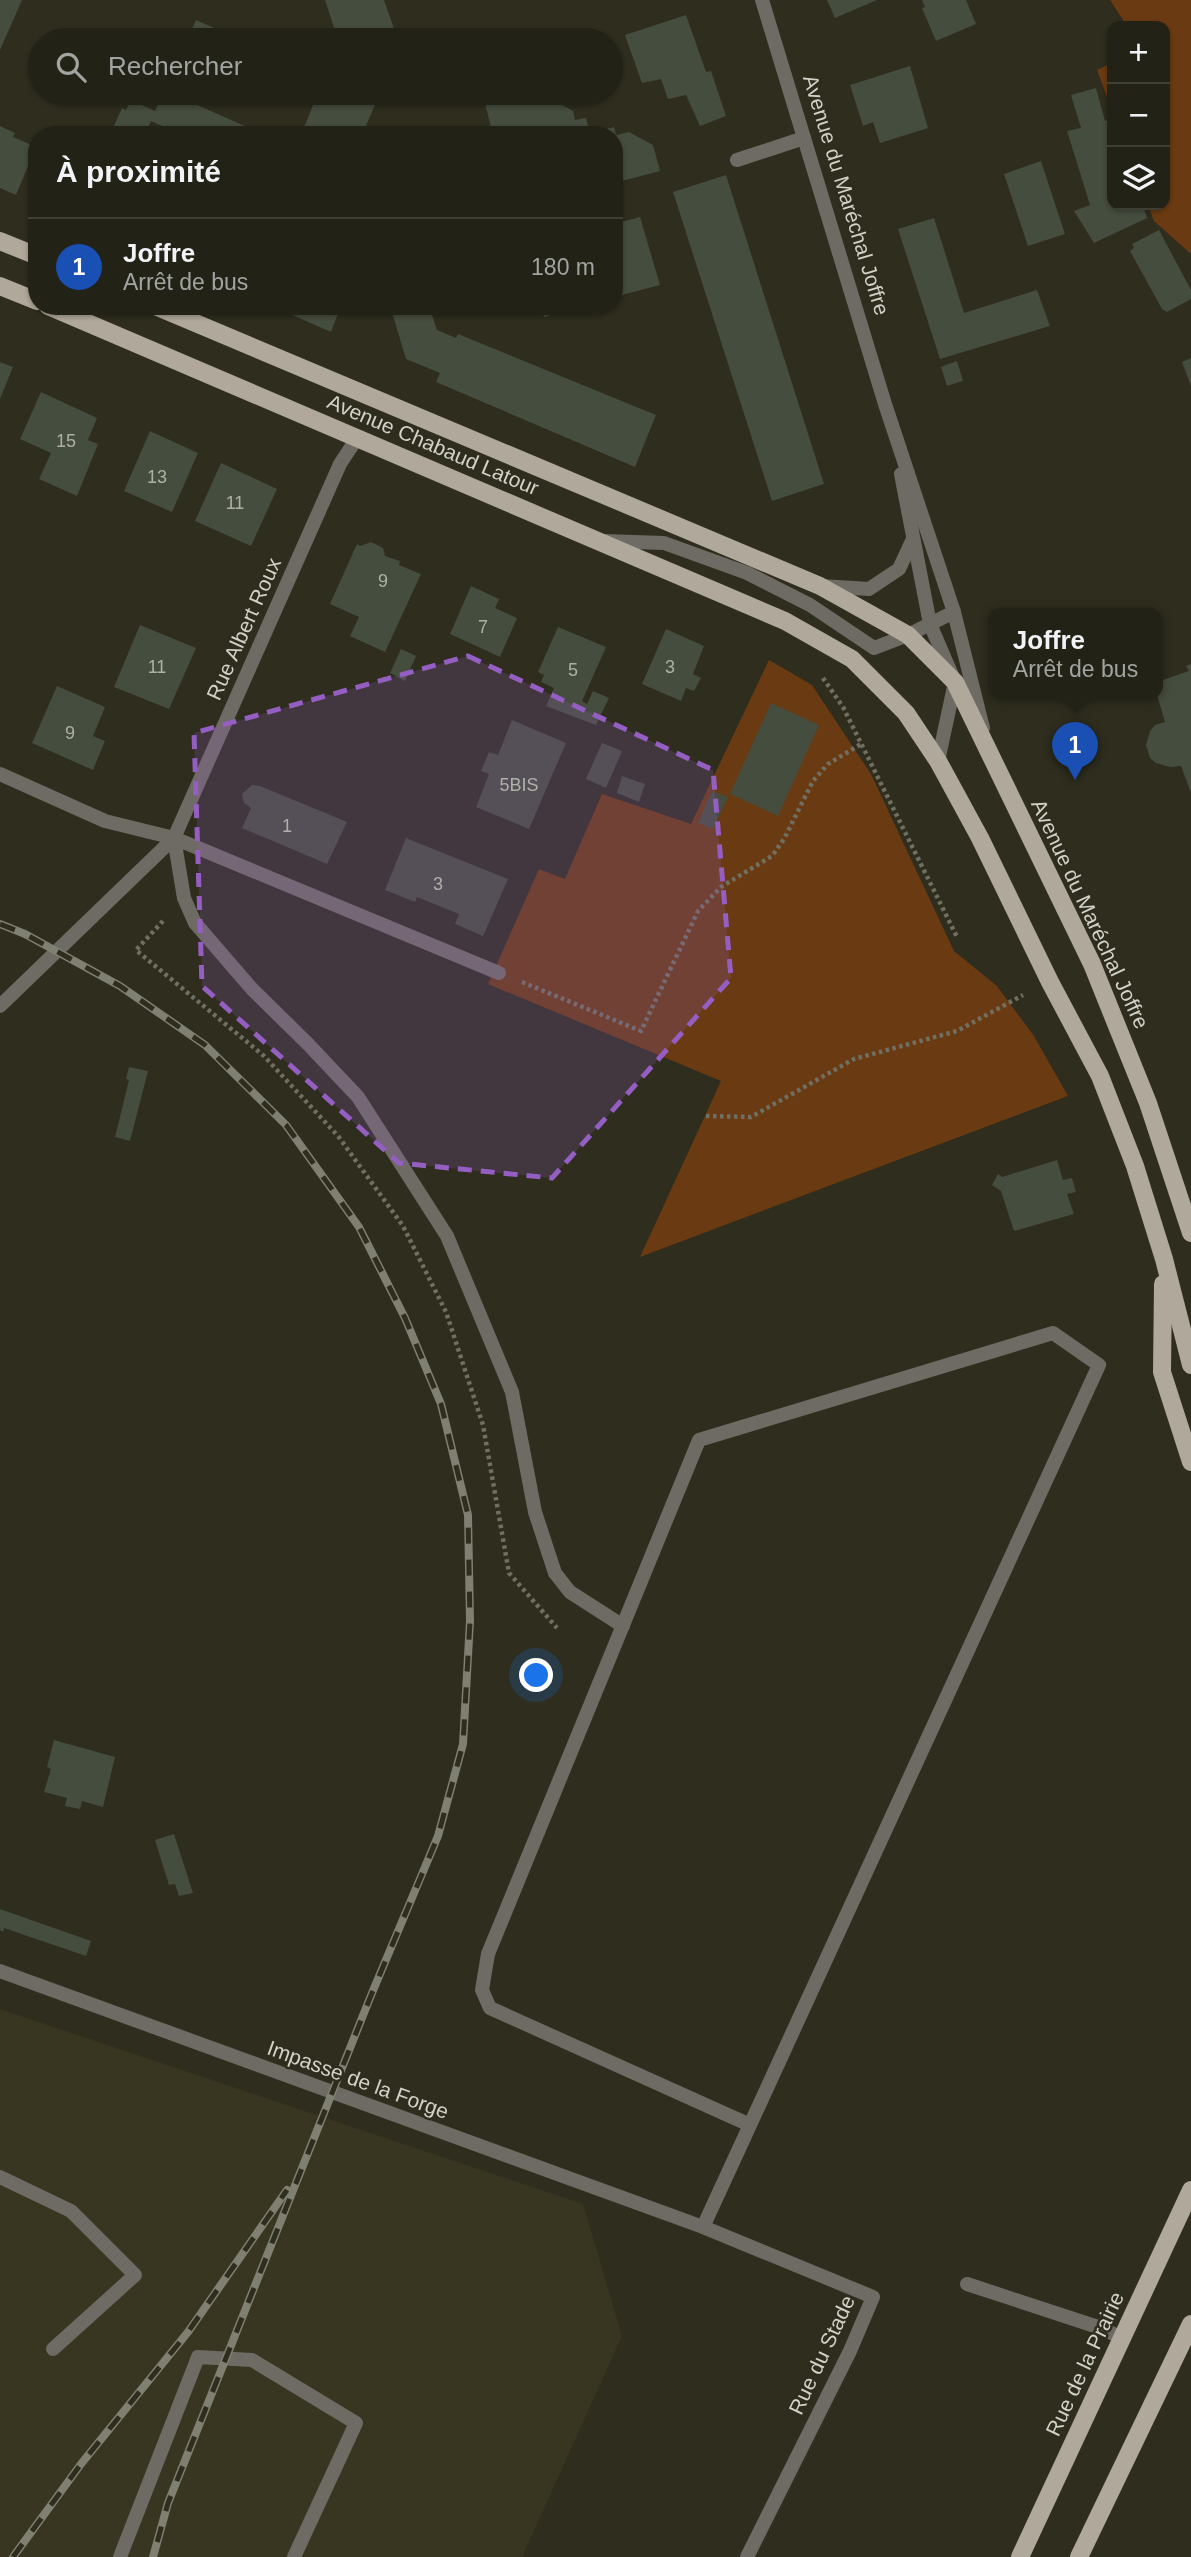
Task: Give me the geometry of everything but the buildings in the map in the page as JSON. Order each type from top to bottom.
[{"type":"main road","points":[[0,241],[28,252]]},
{"type":"main road","points":[[0,286],[28,297]]},
{"type":"main road","name":"Avenue Chabaud Latour","points":[[69,315],[798,628],[852,659],[906,713],[938,761]]},
{"type":"main road","name":"Avenue Chabaud Latour","points":[[176,315],[820,586],[908,635],[955,682],[987,743]]},
{"type":"main road","name":"Avenue du Maréchal Joffre","points":[[987,743],[1092,964],[1149,1103],[1191,1233]]},
{"type":"main road","points":[[938,761],[980,838],[1100,1076],[1135,1166],[1164,1259],[1191,1365]]},
{"type":"main road","points":[[1164,1259],[1162,1372],[1191,1462]]},
{"type":"main road","name":"Rue de la Prairie","points":[[1020,2557],[1191,2190]]},
{"type":"main road","points":[[1079,2557],[1191,2324]]},
{"type":"street","name":"Avenue du Maréchal Joffre","points":[[762,0],[885,404],[954,612],[987,743]]},
{"type":"street","points":[[737,160],[804,138]]},
{"type":"street","name":"Avenue du Maréchal Joffre","points":[[885,404],[930,624],[955,682]]},
{"type":"street","name":"Rue Albert Roux","points":[[174,838],[340,464],[357,438]]},
{"type":"street","name":"Avenue Chabaud Latour","points":[[820,586],[869,589],[899,569],[913,539]]},
{"type":"street","points":[[599,541],[664,543],[747,573],[810,605],[874,648],[954,612]]},
{"type":"street","points":[[938,761],[955,682]]},
{"type":"street","points":[[0,774],[106,821],[174,838],[499,973]]},
{"type":"street","points":[[174,838],[184,898],[195,923],[252,989],[358,1097],[447,1236],[512,1392],[535,1512],[555,1573],[570,1592],[623,1626]]},
{"type":"street","points":[[0,1006],[174,838]]},
{"type":"street","points":[[703,2227],[750,2125],[1099,1365],[1053,1334],[699,1440],[488,1954],[482,1990],[490,2008],[750,2125]]},
{"type":"street","name":"Impasse de la Forge","points":[[0,1971],[703,2227]]},
{"type":"street","points":[[0,2177],[71,2211],[135,2275],[53,2349]]},
{"type":"street","name":"Rue du Stade","points":[[703,2227],[873,2297],[850,2351],[747,2557]]},
{"type":"street","points":[[967,2284],[1101,2328],[1122,2338]]},
{"type":"street","points":[[120,2557],[198,2357],[252,2360],[356,2423],[293,2557]]},
{"type":"path","points":[[816,668],[843,707],[957,937]]},
{"type":"path","points":[[499,973],[641,1031],[698,911],[721,887],[772,856],[784,839],[813,781],[828,764],[861,744]]},
{"type":"path","points":[[184,898],[136,950],[264,1056],[338,1136],[403,1226],[446,1312],[483,1425],[509,1573],[557,1628]]},
{"type":"path","points":[[706,1116],[751,1117],[853,1059],[957,1031],[1018,998]]},
{"type":"highlighted area","points":[[468,656],[713,770],[731,978],[552,1178],[399,1163],[202,986],[194,733]]},
{"type":"shaded area","points":[[1110,0],[1191,0],[1191,254],[1154,221],[1150,210],[1170,210],[1170,21],[1124,21]]},
{"type":"shaded area","points":[[1107,65],[1107,97],[1097,70]]},
{"type":"shaded area","points":[[769,660],[812,685],[871,774],[954,951],[997,986],[1034,1036],[1068,1096],[640,1257],[721,1081],[488,984],[539,869],[565,879],[602,794],[691,824]]},
{"type":"shaded area","points":[[0,2009],[583,2204],[622,2336],[522,2557],[0,2557]]},
{"type":"railway","points":[[0,924],[25,934],[120,986],[205,1045],[286,1125],[359,1227],[405,1318],[441,1404],[468,1515],[470,1621],[463,1744],[438,1836],[372,1993],[168,2503],[153,2557]]},
{"type":"railway","points":[[13,2557],[81,2464],[188,2332],[287,2190]]},
{"type":"place","name":"Joffre","points":[[1075,780]]}]
